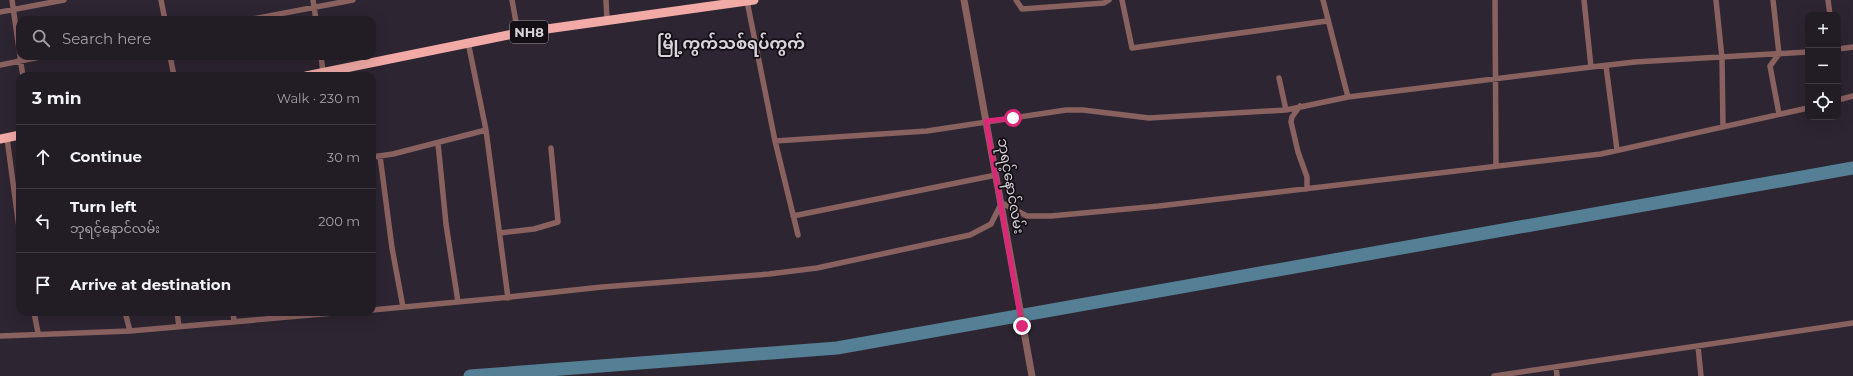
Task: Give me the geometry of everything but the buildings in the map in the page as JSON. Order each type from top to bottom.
[{"type":"highway","name":"NH8","points":[[329,72],[468,42],[518,33],[714,3],[750,0]]},
{"type":"highway","points":[[4,138],[16,136]]},
{"type":"street","points":[[12,0],[16,25]]},
{"type":"street","points":[[0,12],[64,0]]},
{"type":"street","points":[[161,0],[164,16]]},
{"type":"street","points":[[313,0],[315,16]]},
{"type":"street","points":[[269,16],[353,0]]},
{"type":"street","points":[[512,0],[518,33]]},
{"type":"street","points":[[606,0],[607,20]]},
{"type":"street","points":[[750,0],[775,141],[798,235]]},
{"type":"street","name":"ဘုရင့်နောင်လမ်း","points":[[964,0],[1031,374]]},
{"type":"street","points":[[1016,0],[1022,9],[1104,3],[1109,0]]},
{"type":"street","points":[[1122,0],[1132,48],[1327,21]]},
{"type":"street","points":[[1323,0],[1327,21],[1348,97]]},
{"type":"street","points":[[1495,0],[1496,165]]},
{"type":"street","points":[[1584,0],[1591,67]]},
{"type":"street","points":[[1716,0],[1722,58],[1722,127]]},
{"type":"street","points":[[1773,0],[1778,54],[1770,66],[1778,114]]},
{"type":"street","points":[[1828,0],[1830,12]]},
{"type":"street","points":[[468,42],[486,130],[508,298]]},
{"type":"street","points":[[1841,49],[1853,47]]},
{"type":"street","points":[[775,141],[927,131],[1066,110],[1083,110],[1149,118],[1286,110],[1348,97],[1591,67],[1805,52]]},
{"type":"street","points":[[0,65],[16,59]]},
{"type":"street","points":[[20,60],[22,72]]},
{"type":"street","points":[[171,60],[173,72]]},
{"type":"street","points":[[316,72],[320,60]]},
{"type":"street","points":[[1606,66],[1617,150]]},
{"type":"street","points":[[1278,78],[1286,110]]},
{"type":"street","points":[[1841,99],[1853,96]]},
{"type":"street","points":[[1300,106],[1292,118],[1292,122],[1298,152],[1307,177],[1308,189]]},
{"type":"street","points":[[376,310],[508,298],[602,287],[768,274],[817,268],[970,235],[991,224],[1000,206],[1027,216],[1051,216],[1308,189],[1496,165],[1601,154],[1805,109]]},
{"type":"street","points":[[376,156],[486,130]]},
{"type":"street","points":[[4,138],[16,211]]},
{"type":"street","points":[[438,142],[446,224],[458,302]]},
{"type":"street","points":[[500,233],[534,229],[558,222],[551,148]]},
{"type":"street","points":[[380,156],[392,248],[403,307]]},
{"type":"street","points":[[793,216],[996,175]]},
{"type":"street","points":[[35,316],[38,334]]},
{"type":"street","points":[[126,316],[130,331]]},
{"type":"street","points":[[178,316],[179,327]]},
{"type":"street","points":[[233,316],[234,322]]},
{"type":"street","points":[[0,336],[130,331],[234,322],[278,316]]},
{"type":"street","points":[[1494,376],[1853,323]]},
{"type":"street","points":[[1698,346],[1701,376]]},
{"type":"street","points":[[1556,367],[1557,376]]},
{"type":"waterway","points":[[470,376],[837,348],[1853,168]]},
{"type":"district","name":"မြို့ကွက်သစ်ရပ်ကွက်","points":[[731,43]]},
{"type":"route","points":[[1013,118],[986,121],[1022,326]]}]
